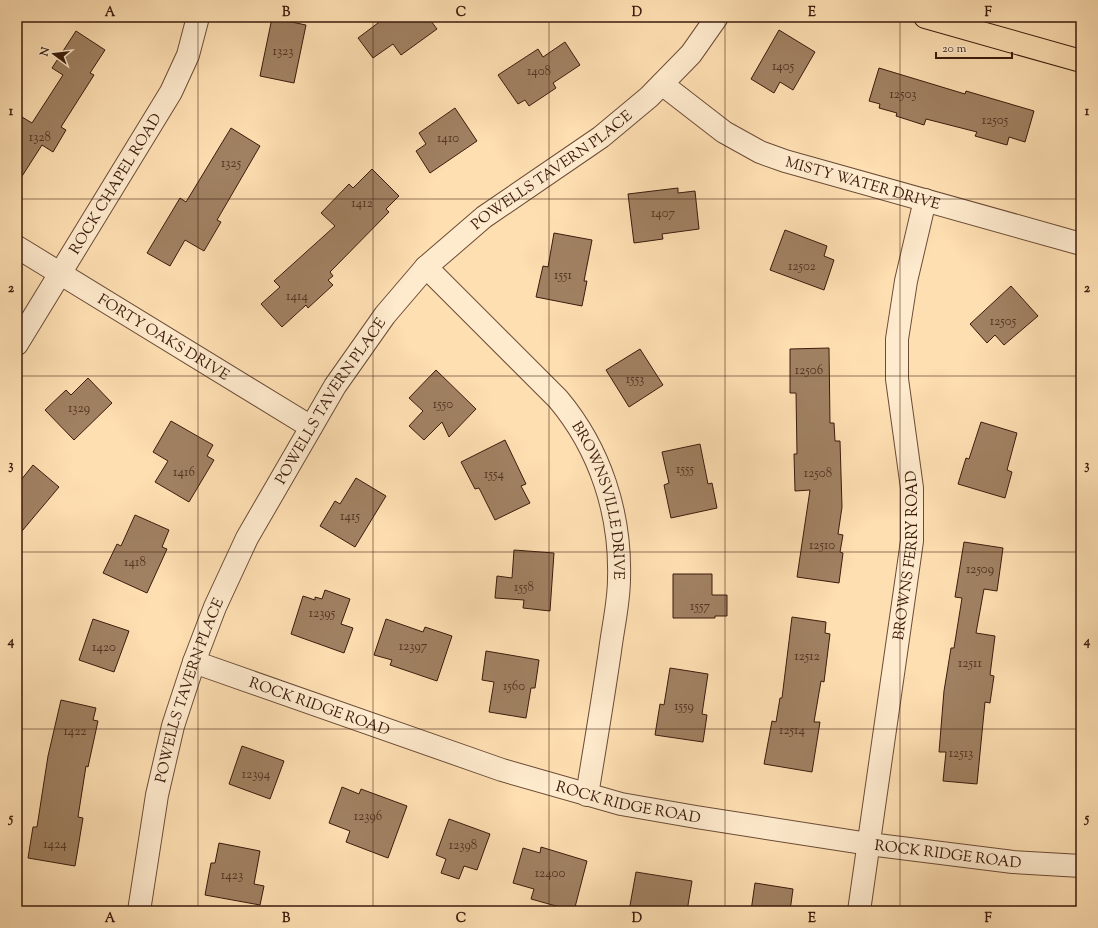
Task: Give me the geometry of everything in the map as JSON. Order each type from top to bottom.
[{"type":"main road","points":[[925,17],[1081,61]]},
{"type":"street","name":"ROCK CHAPEL ROAD","points":[[17,344],[171,92],[188,55],[198,17]]},
{"type":"street","name":"POWELLS TAVERN PLACE","points":[[139,911],[157,795],[173,726],[194,662],[215,607],[247,538],[335,386],[385,315],[426,266],[484,217],[601,137],[662,84],[691,54],[716,17]]},
{"type":"street","name":"MISTY WATER DRIVE","points":[[662,84],[724,132],[760,152],[785,162],[1081,244]]},
{"type":"street","name":"BROWNS FERRY ROAD","points":[[859,911],[912,541],[912,488],[897,380],[897,339],[906,281],[925,200]]},
{"type":"street","name":"FORTY OAKS DRIVE","points":[[17,247],[311,427]]},
{"type":"street","name":"BROWNSVILLE DRIVE","points":[[426,266],[558,398],[569,412],[583,432],[598,464],[612,505],[618,542],[619,580],[604,691],[587,795]]},
{"type":"street","name":"ROCK RIDGE ROAD","points":[[194,662],[502,770],[621,804],[868,844],[1014,862],[1081,866]]},
{"type":"building","points":[[386,17],[428,17],[437,29],[401,55],[393,44],[373,58],[358,38]]},
{"type":"building","points":[[272,18],[306,25],[294,83],[260,76]]},
{"type":"building","points":[[779,30],[815,52],[793,90],[780,82],[774,93],[751,79]]},
{"type":"building","points":[[76,31],[105,50],[90,73],[94,75],[61,127],[66,130],[53,152],[42,145],[17,184],[17,114],[32,123],[63,75],[52,68]]},
{"type":"building","points":[[565,42],[580,65],[553,83],[556,88],[529,106],[525,100],[518,104],[498,75],[538,49],[543,57]]},
{"type":"building","points":[[879,68],[965,94],[966,91],[1034,111],[1025,142],[1009,137],[1007,145],[975,136],[977,132],[926,119],[924,125],[896,116],[897,113],[879,108],[880,104],[869,101]]},
{"type":"building","points":[[455,108],[477,141],[430,173],[416,151],[426,144],[419,133]]},
{"type":"building","points":[[231,128],[260,146],[217,220],[221,222],[204,251],[185,240],[170,266],[147,253],[180,198],[186,202]]},
{"type":"building","points":[[372,169],[399,196],[386,209],[389,212],[330,272],[333,276],[328,280],[333,285],[308,308],[306,305],[282,327],[261,304],[280,287],[274,281],[335,226],[321,213],[349,184],[353,188]]},
{"type":"building","points":[[678,188],[678,193],[695,191],[699,229],[662,234],[663,239],[634,243],[628,194]]},
{"type":"building","points":[[785,230],[827,246],[824,256],[834,260],[824,290],[770,270]]},
{"type":"building","points":[[554,233],[592,240],[584,281],[587,281],[582,306],[536,297],[543,266],[548,267]]},
{"type":"building","points":[[1011,286],[1038,316],[1004,345],[995,335],[987,343],[970,324]]},
{"type":"building","points":[[829,348],[830,423],[834,423],[835,441],[840,441],[842,507],[838,534],[843,535],[840,552],[843,553],[839,583],[797,577],[810,490],[795,491],[794,454],[797,454],[796,393],[790,393],[790,349]]},
{"type":"building","points":[[640,349],[663,385],[629,407],[606,370]]},
{"type":"building","points":[[436,370],[476,409],[449,437],[442,422],[424,440],[409,426],[423,411],[409,398]]},
{"type":"building","points":[[88,378],[112,403],[74,440],[45,410],[66,390],[71,395]]},
{"type":"building","points":[[171,421],[213,445],[207,456],[214,460],[189,502],[155,482],[168,461],[153,452]]},
{"type":"building","points":[[981,422],[1017,433],[1007,470],[1012,472],[1005,498],[958,484],[966,458],[969,459]]},
{"type":"building","points":[[505,440],[526,484],[521,486],[530,503],[495,520],[479,488],[475,489],[461,462]]},
{"type":"building","points":[[700,444],[708,484],[712,483],[717,508],[671,518],[664,485],[669,483],[662,452]]},
{"type":"building","points":[[33,465],[59,487],[17,537],[17,485]]},
{"type":"building","points":[[356,478],[386,496],[355,547],[320,526],[335,501],[340,504]]},
{"type":"building","points":[[135,515],[169,530],[162,547],[167,549],[147,593],[103,573],[117,544],[121,546]]},
{"type":"building","points":[[964,542],[1003,548],[997,591],[984,589],[976,633],[995,636],[990,675],[994,676],[990,703],[985,702],[977,784],[943,781],[946,752],[939,752],[944,691],[951,648],[954,648],[962,598],[955,597]]},
{"type":"building","points":[[514,550],[554,553],[550,611],[523,608],[524,600],[495,598],[497,576],[512,578]]},
{"type":"building","points":[[673,574],[712,574],[712,595],[727,595],[727,616],[715,616],[715,618],[673,618]]},
{"type":"building","points":[[325,590],[350,599],[341,624],[353,628],[344,653],[291,634],[303,596],[315,600],[315,597],[322,599]]},
{"type":"building","points":[[792,617],[826,622],[825,633],[830,634],[824,682],[821,681],[814,722],[820,722],[812,772],[764,764],[772,721],[776,722],[780,698],[782,698]]},
{"type":"building","points":[[93,619],[129,631],[114,672],[79,660]]},
{"type":"building","points":[[386,619],[423,632],[425,627],[452,636],[437,681],[390,665],[392,660],[374,655]]},
{"type":"building","points":[[486,651],[539,660],[535,688],[531,688],[526,718],[489,712],[494,682],[482,680]]},
{"type":"building","points":[[670,668],[708,674],[702,714],[707,715],[703,742],[655,735],[660,704],[664,705]]},
{"type":"building","points":[[61,700],[96,708],[93,720],[98,721],[88,767],[86,766],[78,817],[83,818],[75,866],[28,858],[33,827],[37,827],[48,756]]},
{"type":"building","points":[[242,746],[284,761],[270,799],[229,784]]},
{"type":"building","points":[[342,787],[359,794],[361,789],[407,806],[388,858],[346,842],[350,831],[329,823]]},
{"type":"building","points":[[449,819],[490,834],[477,870],[464,866],[459,879],[441,873],[446,859],[436,855]]},
{"type":"building","points":[[219,843],[260,851],[254,884],[264,886],[260,905],[205,895],[211,863],[215,863]]},
{"type":"building","points":[[541,847],[587,861],[574,911],[531,899],[534,889],[513,883],[523,848],[540,853]]},
{"type":"building","points":[[636,872],[692,881],[687,911],[629,911]]},
{"type":"building","points":[[755,883],[793,889],[790,911],[751,911]]}]
